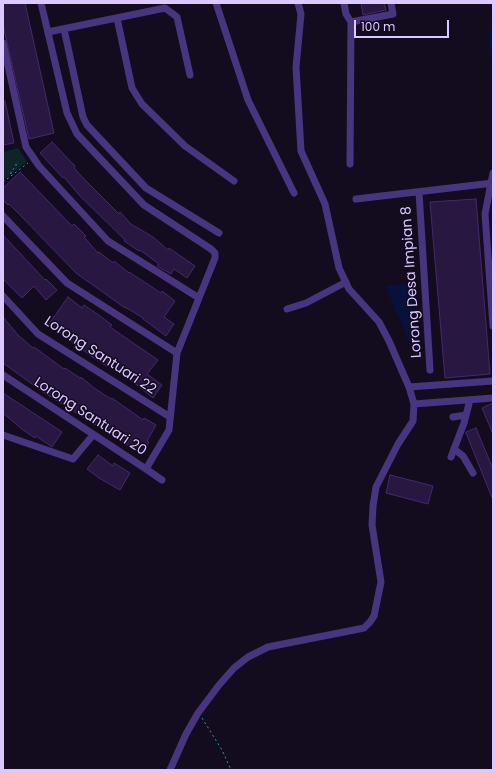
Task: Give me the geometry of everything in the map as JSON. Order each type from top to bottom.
[{"type":"street","points":[[41,3],[67,113],[77,134],[144,205],[215,253],[215,258],[177,353],[169,430],[146,469]]},
{"type":"street","points":[[216,3],[248,100],[294,193]]},
{"type":"street","points":[[170,770],[186,734],[198,713],[227,676],[248,657],[268,647],[364,628],[370,622],[374,616],[381,582],[372,525],[376,487],[398,444],[413,421],[414,404],[409,387],[389,341],[378,322],[349,289],[339,268],[325,204],[301,151],[296,68],[301,14],[298,3]]},
{"type":"street","points":[[344,3],[346,14],[351,22],[350,164]]},
{"type":"street","points":[[351,22],[393,14],[391,3]]},
{"type":"street","points":[[48,32],[165,8],[170,10],[177,17],[190,75]]},
{"type":"street","points":[[118,18],[132,88],[139,100],[184,146],[234,181]]},
{"type":"street","points":[[64,29],[83,118],[87,125],[146,188],[219,232]]},
{"type":"street","points":[[3,43],[26,147],[39,166],[108,241],[199,298]]},
{"type":"street","points":[[493,174],[485,214],[493,326]]},
{"type":"street","points":[[356,200],[492,183]]},
{"type":"street","name":"Lorong Desa Impian 8","points":[[419,192],[430,370]]},
{"type":"street","points":[[3,216],[67,283],[177,353]]},
{"type":"street","points":[[287,309],[306,304],[346,282]]},
{"type":"street","name":"Lorong Santuari 22","points":[[3,296],[38,334],[170,417]]},
{"type":"street","name":"Lorong Santuari 20","points":[[3,375],[162,480]]},
{"type":"street","points":[[409,387],[493,381]]},
{"type":"street","points":[[414,404],[493,398]]},
{"type":"street","points":[[451,457],[466,416],[470,400]]},
{"type":"street","points":[[453,417],[466,416]]},
{"type":"street","points":[[3,435],[73,459],[93,435]]},
{"type":"street","points":[[454,449],[463,456],[473,473]]},
{"type":"path","points":[[3,182],[29,162]]},
{"type":"path","points":[[11,175],[16,163]]},
{"type":"path","points":[[198,713],[222,750],[231,770]]},
{"type":"green space","points":[[18,148],[27,162],[3,180],[3,152]]},
{"type":"shaded area","points":[[490,31],[493,32],[493,51],[488,49]]},
{"type":"shaded area","points":[[411,283],[418,353],[415,354],[385,286]]},
{"type":"building","points":[[3,3],[25,3],[54,133],[29,139],[3,25]]},
{"type":"building","points":[[361,3],[384,3],[386,10],[363,15]]},
{"type":"building","points":[[5,101],[14,143],[3,145],[3,102]]},
{"type":"building","points":[[52,142],[75,166],[74,168],[86,181],[119,214],[120,212],[131,224],[153,237],[168,250],[169,248],[195,266],[187,278],[174,269],[171,274],[157,266],[159,264],[140,250],[139,251],[124,241],[125,240],[79,195],[64,177],[63,178],[40,153]]},
{"type":"building","points":[[20,172],[72,226],[74,224],[86,236],[84,237],[98,253],[99,252],[113,263],[114,261],[129,273],[161,293],[162,291],[175,301],[164,317],[174,324],[166,336],[143,318],[125,308],[76,273],[9,204],[8,205],[3,200],[3,188]]},
{"type":"building","points":[[476,199],[490,374],[445,378],[430,202]]},
{"type":"building","points":[[3,235],[45,280],[46,279],[57,290],[46,300],[34,286],[22,298],[3,279]]},
{"type":"building","points":[[68,297],[82,308],[84,305],[100,316],[112,325],[110,327],[158,360],[147,374],[162,385],[153,398],[127,377],[109,365],[108,367],[91,356],[49,324]]},
{"type":"building","points":[[3,317],[18,335],[33,348],[34,347],[64,369],[65,368],[80,378],[81,377],[94,388],[111,399],[112,398],[143,420],[144,418],[156,425],[142,454],[43,392],[3,363]]},
{"type":"building","points":[[3,393],[62,432],[52,447],[36,436],[35,438],[23,430],[3,413]]},
{"type":"building","points":[[493,403],[493,434],[482,408]]},
{"type":"building","points":[[476,428],[493,469],[493,500],[466,433]]},
{"type":"building","points":[[98,455],[113,466],[114,463],[130,473],[120,490],[87,469]]},
{"type":"building","points":[[390,475],[433,486],[428,504],[386,493]]}]
